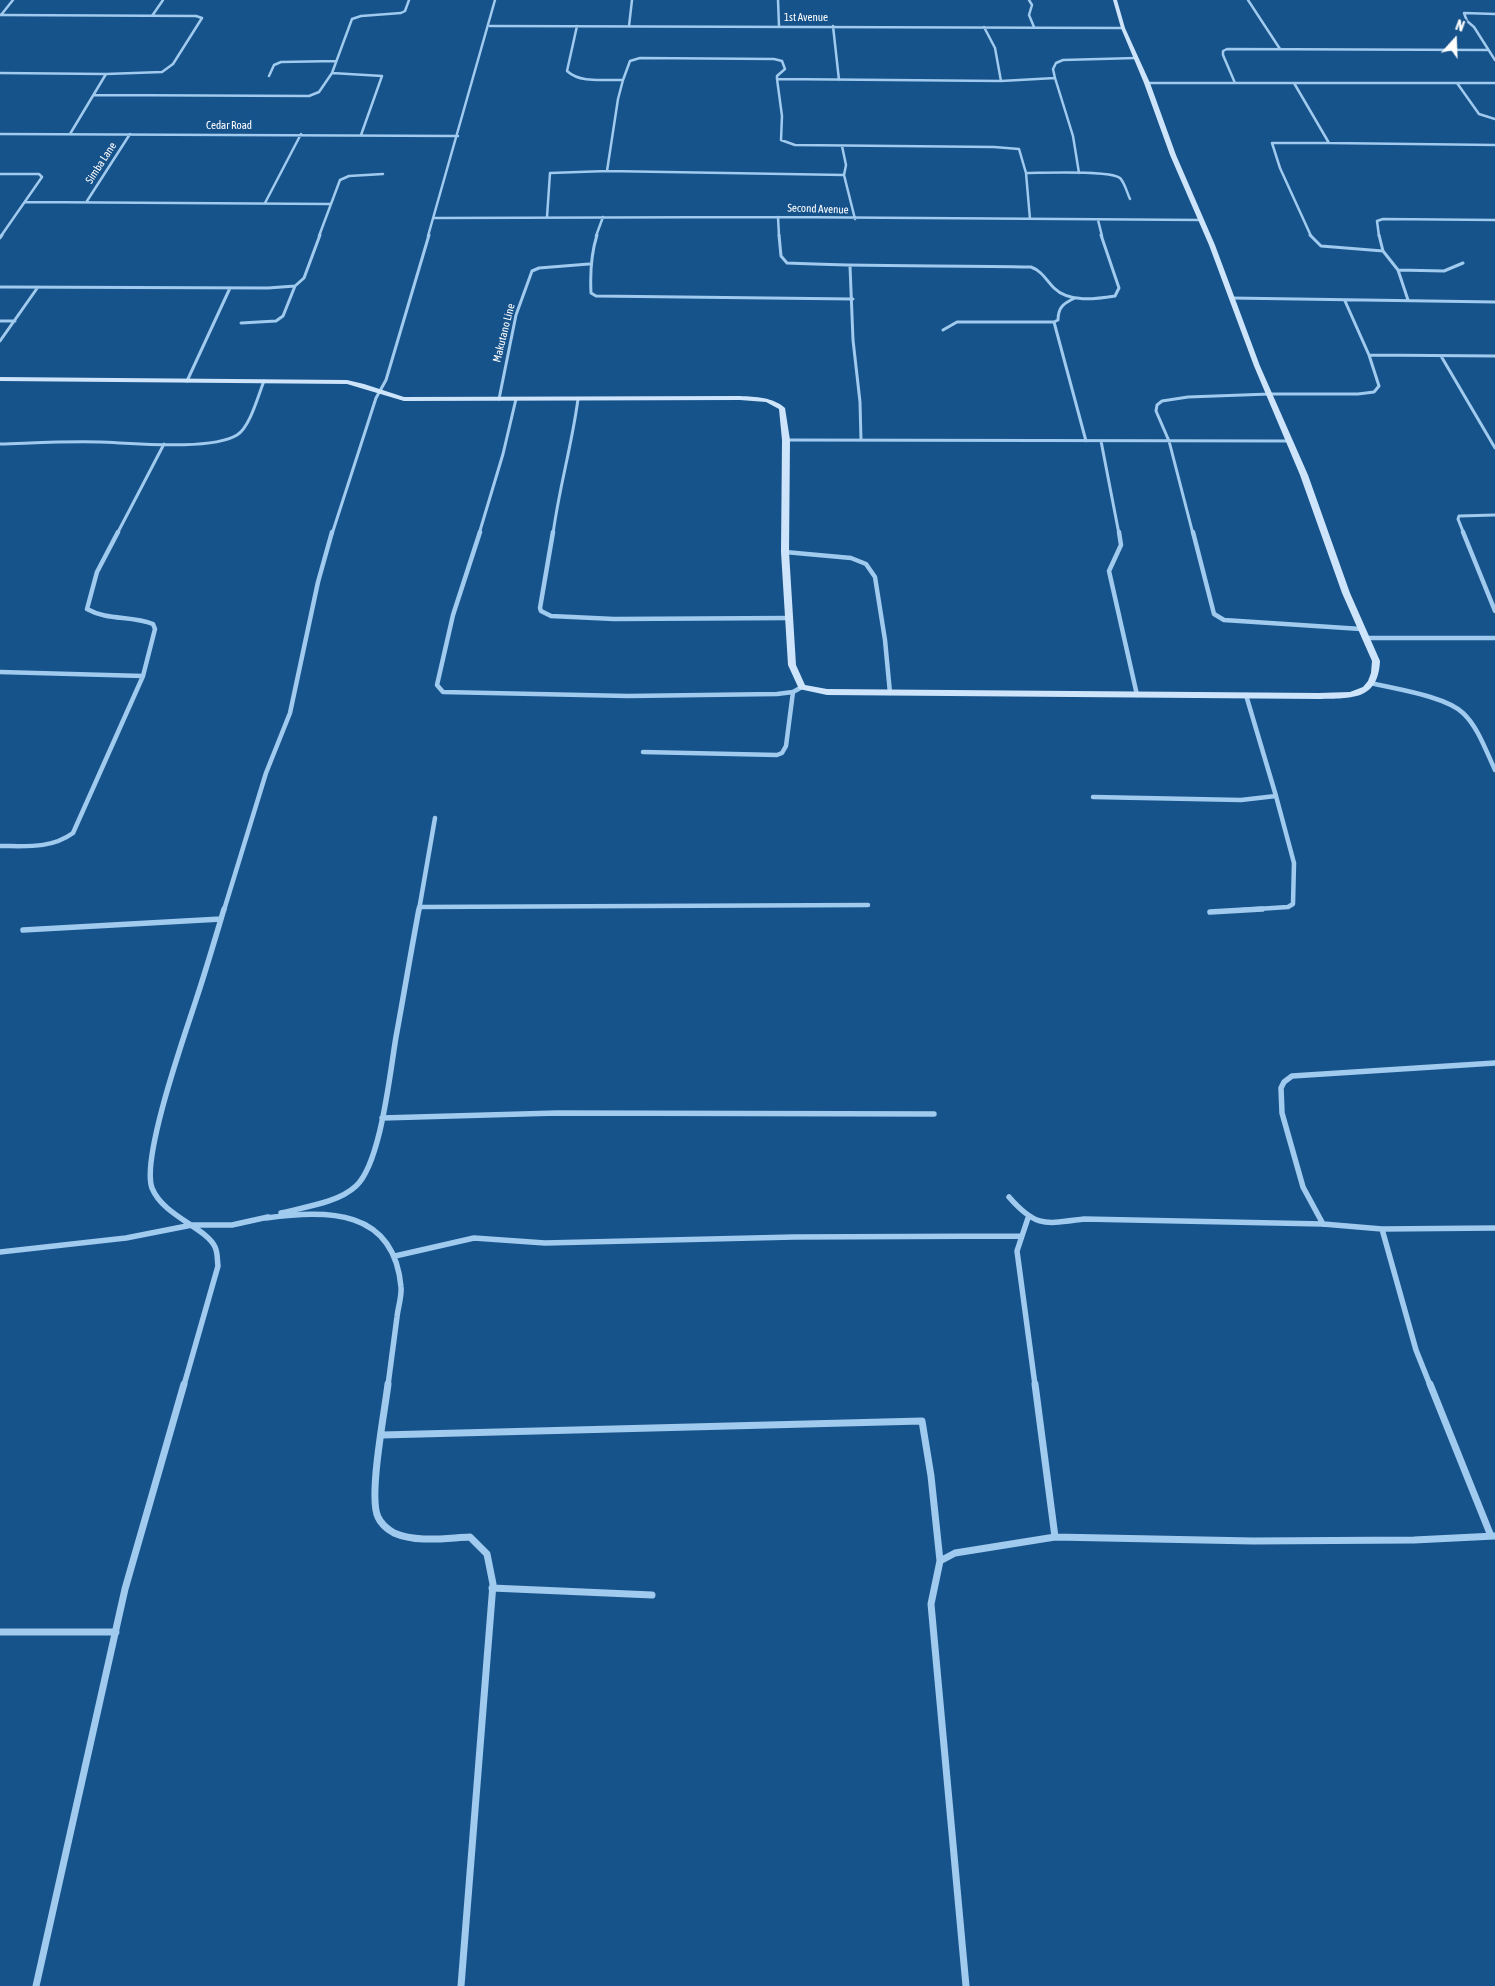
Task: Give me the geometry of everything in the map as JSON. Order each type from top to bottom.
[{"type":"street","points":[[0,15],[13,0]]},
{"type":"street","points":[[152,16],[164,0]]},
{"type":"street","points":[[94,96],[309,96],[319,92],[332,73],[352,19],[362,16],[401,13],[405,11],[409,0]]},
{"type":"street","points":[[36,1986],[125,1589],[218,1266],[216,1248],[211,1240],[163,1204],[151,1186],[152,1162],[165,1100],[184,1030],[196,1000],[266,773],[290,713],[318,582],[333,529],[379,392],[386,380],[458,136],[484,36],[490,26],[495,0]]},
{"type":"street","points":[[629,26],[632,0]]},
{"type":"street","points":[[778,0],[779,26]]},
{"type":"street","points":[[1029,0],[1032,5],[1029,15],[1034,27]]},
{"type":"street","points":[[516,399],[511,426],[485,519],[452,618],[437,685],[438,689],[443,692],[628,696],[778,694],[793,692],[802,687],[827,692],[1319,696],[1356,694],[1372,684],[1377,673],[1376,661],[1361,629],[1290,441],[1231,298],[1202,220],[1173,155],[1147,83],[1123,28],[1115,0]]},
{"type":"street","points":[[1248,0],[1280,49]]},
{"type":"street","points":[[1495,14],[1464,13],[1467,21],[1474,27],[1495,60]]},
{"type":"street","points":[[0,15],[196,16],[202,18],[202,21],[173,64],[166,70],[157,73],[0,74]]},
{"type":"street","name":"1st Avenue","points":[[490,26],[1123,28]]},
{"type":"street","points":[[577,26],[567,71],[568,74],[582,79],[624,80]]},
{"type":"street","points":[[833,26],[839,80]]},
{"type":"street","points":[[984,27],[995,48],[1001,81]]},
{"type":"street","points":[[1235,83],[1223,51],[1237,49],[1488,50]]},
{"type":"street","points":[[607,171],[618,99],[630,61],[640,58],[774,58],[782,61],[785,69],[777,76],[782,116],[781,140],[786,144],[795,146],[1012,147],[1019,150],[1026,173],[1030,219]]},
{"type":"street","points":[[1079,173],[1078,150],[1073,129],[1053,69],[1059,61],[1136,58]]},
{"type":"street","points":[[269,76],[274,65],[281,62],[336,61]]},
{"type":"street","points":[[332,73],[382,76],[361,135]]},
{"type":"street","points":[[70,134],[106,74]]},
{"type":"street","points":[[778,79],[1001,81],[1055,78]]},
{"type":"street","points":[[1147,83],[1495,82]]},
{"type":"street","points":[[1294,83],[1330,143]]},
{"type":"street","points":[[1457,83],[1479,114],[1495,119]]},
{"type":"street","name":"Cedar Road","points":[[0,134],[458,136]]},
{"type":"street","name":"Simba Lane","points":[[87,201],[130,134]]},
{"type":"street","points":[[265,203],[302,134]]},
{"type":"street","points":[[1383,250],[1327,248],[1321,246],[1311,237],[1280,168],[1272,143],[1495,145]]},
{"type":"street","points":[[842,146],[846,165],[844,175],[855,219]]},
{"type":"street","points":[[547,218],[550,173],[607,171],[844,175]]},
{"type":"street","points":[[1026,173],[1079,173],[1120,178],[1130,199]]},
{"type":"street","points":[[0,174],[42,175],[0,238]]},
{"type":"street","points":[[241,323],[276,321],[283,316],[295,286],[304,278],[340,180],[343,178],[383,174]]},
{"type":"street","points":[[25,202],[330,204]]},
{"type":"street","points":[[603,217],[592,247],[589,264],[592,293],[596,296],[853,299]]},
{"type":"street","points":[[778,217],[781,256],[784,261],[794,265],[1031,267],[1039,269],[1061,294],[1075,298],[1106,298],[1115,296],[1120,288],[1103,242],[1098,220]]},
{"type":"street","name":"Second Avenue","points":[[434,218],[778,217],[1202,220]]},
{"type":"street","points":[[1408,300],[1398,270],[1383,250],[1376,224],[1378,221],[1383,218],[1495,220]]},
{"type":"street","points":[[1398,270],[1444,271],[1463,263]]},
{"type":"street","name":"Makutano Line","points":[[499,399],[516,315],[532,271],[538,268],[589,264]]},
{"type":"street","points":[[850,266],[853,299],[853,339],[862,413],[861,440]]},
{"type":"street","points":[[0,287],[268,288],[295,286]]},
{"type":"street","points":[[0,341],[16,321],[38,287]]},
{"type":"street","points":[[187,381],[230,288]]},
{"type":"street","points":[[943,330],[957,322],[1054,322],[1058,320],[1058,312],[1063,303],[1075,298]]},
{"type":"street","points":[[1231,298],[1495,302]]},
{"type":"street","points":[[1345,301],[1369,355],[1379,386],[1374,392],[1358,394],[1270,394],[1188,397],[1162,401],[1157,404],[1156,411],[1169,441],[1214,614],[1224,620],[1361,629]]},
{"type":"street","points":[[0,321],[16,321]]},
{"type":"street","points":[[1054,322],[1086,441]]},
{"type":"street","points":[[1369,355],[1495,356]]},
{"type":"street","points":[[1441,356],[1495,448]]},
{"type":"street","points":[[0,379],[347,382],[358,383],[379,392],[404,399],[759,399],[771,402],[782,408],[786,440],[785,552],[792,665],[802,687]]},
{"type":"street","points":[[0,444],[99,442],[164,444],[216,442],[236,436],[243,430],[264,381]]},
{"type":"street","points":[[578,399],[573,437],[557,501],[541,611],[551,616],[614,619],[790,618]]},
{"type":"street","points":[[786,440],[1290,441]]},
{"type":"street","points":[[1101,441],[1121,545],[1109,571],[1137,695]]},
{"type":"street","points":[[0,846],[51,844],[66,839],[73,832],[143,676],[155,629],[153,624],[146,620],[96,614],[87,609],[97,572],[164,444]]},
{"type":"street","points":[[1495,515],[1459,516],[1458,519],[1495,611]]},
{"type":"street","points":[[785,552],[851,558],[866,564],[875,577],[885,640],[890,693]]},
{"type":"street","points":[[1365,638],[1495,638]]},
{"type":"street","points":[[0,672],[143,676]]},
{"type":"street","points":[[1372,684],[1427,697],[1462,712],[1479,736],[1495,770]]},
{"type":"street","points":[[643,752],[777,755],[782,753],[786,746],[793,692]]},
{"type":"street","points":[[1210,912],[1288,908],[1293,904],[1294,863],[1246,696]]},
{"type":"street","points":[[1092,797],[1223,800],[1276,796]]},
{"type":"street","points":[[266,1218],[345,1194],[359,1184],[380,1130],[435,818]]},
{"type":"street","points":[[419,906],[868,906]]},
{"type":"street","points":[[23,930],[221,919]]},
{"type":"street","points":[[1323,1224],[1307,1196],[1280,1107],[1280,1090],[1283,1082],[1292,1076],[1495,1063]]},
{"type":"street","points":[[382,1118],[557,1113],[934,1114]]},
{"type":"street","points":[[1009,1197],[1028,1218],[1040,1224],[1084,1219],[1323,1224],[1382,1229],[1495,1228]]},
{"type":"street","points":[[0,1252],[126,1238],[192,1225],[232,1225],[266,1218],[308,1213],[333,1214],[359,1222],[380,1234],[395,1256],[401,1288],[374,1495],[378,1519],[388,1529],[405,1538],[470,1537],[487,1554],[492,1588],[461,1986]]},
{"type":"street","points":[[1028,1218],[1017,1250],[1055,1537]]},
{"type":"street","points":[[940,1561],[955,1553],[1055,1537],[1282,1541],[1414,1540],[1493,1536],[1416,1350],[1382,1229]]},
{"type":"street","points":[[395,1256],[474,1238],[545,1243],[794,1237],[1021,1236]]},
{"type":"street","points":[[382,1435],[922,1421],[931,1476],[940,1561],[931,1604],[966,1986]]},
{"type":"street","points":[[492,1588],[652,1595]]},
{"type":"street","points":[[0,1632],[116,1632]]}]
